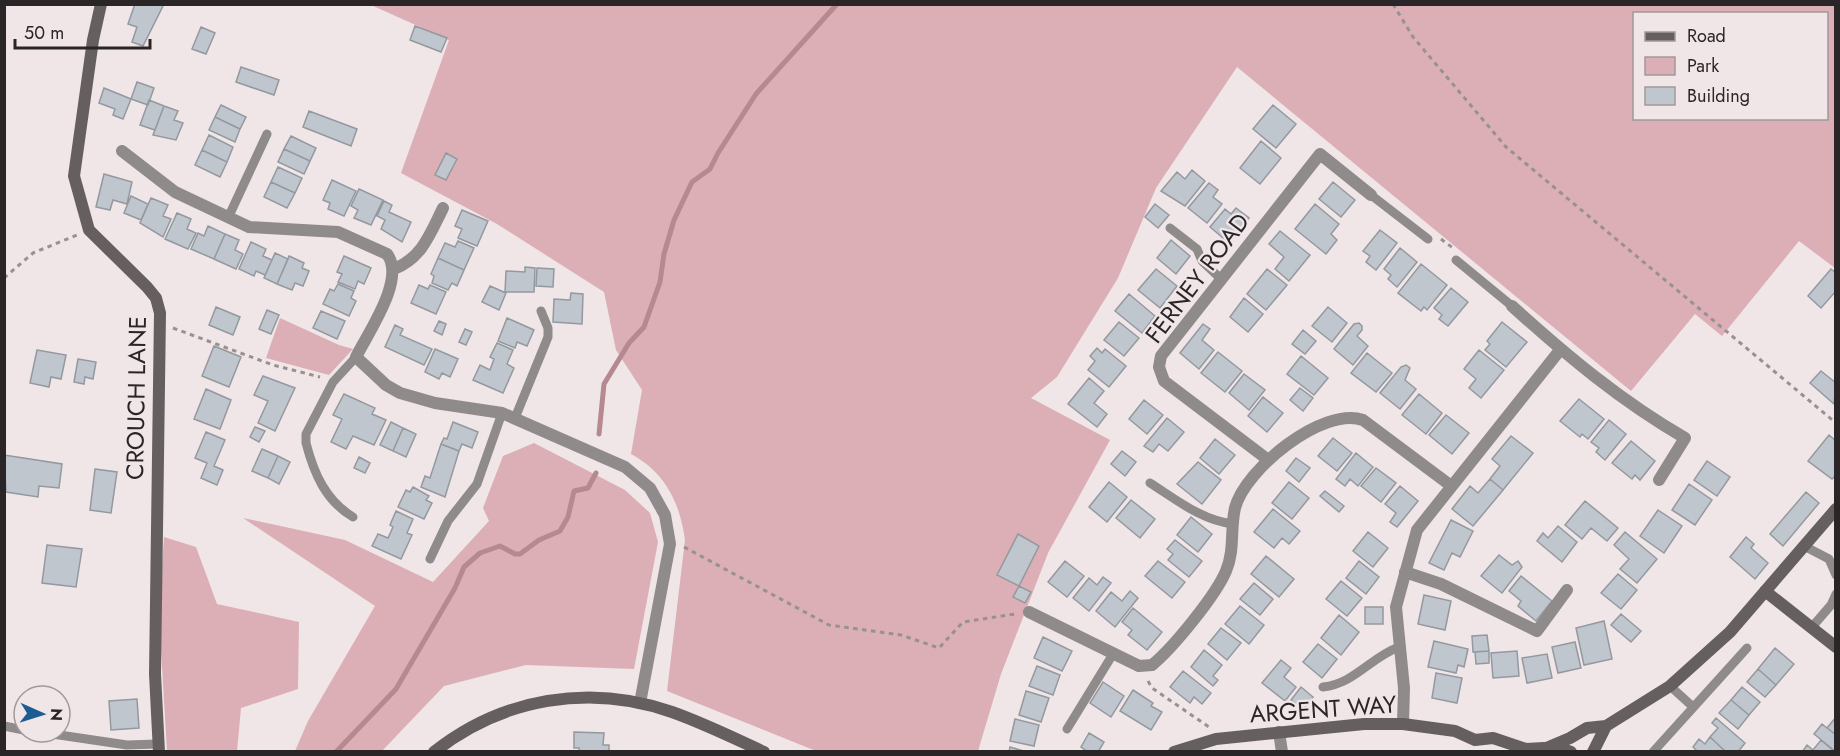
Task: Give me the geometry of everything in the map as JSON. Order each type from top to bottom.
[{"type":"street","points":[[88,230],[74,176],[93,40],[101,4]]},
{"type":"street","points":[[122,151],[176,192],[228,218],[263,229],[338,232],[387,254],[394,269],[392,284],[356,357],[386,385],[400,393],[435,403],[502,413],[608,458],[639,477],[659,501],[669,529],[670,544],[640,703]]},
{"type":"street","name":"FERNEY ROAD","points":[[1267,459],[1169,385],[1160,374],[1160,362],[1165,351],[1320,154],[1371,195]]},
{"type":"street","points":[[394,269],[415,258],[427,241],[443,208]]},
{"type":"street","name":"CROUCH LANE","points":[[88,230],[156,298],[160,323],[155,651],[158,748]]},
{"type":"street","points":[[1512,306],[1560,350],[1642,412],[1685,438],[1659,480]]},
{"type":"street","points":[[1403,724],[1404,688],[1396,607],[1417,530],[1450,485],[1560,350]]},
{"type":"street","points":[[1029,612],[1139,666],[1152,665],[1161,657],[1220,583],[1231,559],[1233,524],[1239,498],[1267,459],[1304,435],[1338,418],[1363,420],[1450,485]]},
{"type":"street","points":[[1545,748],[1587,728],[1606,726],[1670,686],[1730,632],[1836,509]]},
{"type":"street","points":[[1405,572],[1441,584],[1536,631],[1567,590]]},
{"type":"street","points":[[1765,591],[1836,647]]},
{"type":"street","points":[[434,752],[471,726],[531,703],[589,698],[640,703],[670,711],[764,752]]},
{"type":"street","name":"ARGENT WAY","points":[[1174,752],[1216,739],[1279,732],[1403,724],[1455,731],[1475,740],[1493,738],[1526,749],[1545,748],[1571,752]]},
{"type":"street","points":[[1593,752],[1606,726]]},
{"type":"street","points":[[1279,732],[1282,752]]},
{"type":"street","points":[[1475,740],[1482,752]]},
{"type":"lane","points":[[228,218],[267,134]]},
{"type":"lane","points":[[1371,195],[1428,239]]},
{"type":"lane","points":[[1170,228],[1197,249],[1202,261],[1221,279]]},
{"type":"lane","points":[[1456,260],[1512,306]]},
{"type":"lane","points":[[515,418],[549,338],[548,328],[541,311]]},
{"type":"lane","points":[[353,517],[338,508],[327,497],[306,443],[306,434],[333,382],[356,357]]},
{"type":"lane","points":[[430,559],[448,521],[477,484],[502,413]]},
{"type":"lane","points":[[1150,483],[1194,512],[1220,522],[1233,524]]},
{"type":"lane","points":[[1804,546],[1829,559],[1836,575]]},
{"type":"lane","points":[[1812,627],[1832,605],[1836,594]]},
{"type":"lane","points":[[1323,687],[1338,685],[1383,652],[1399,647]]},
{"type":"lane","points":[[1653,752],[1692,706],[1747,648]]},
{"type":"lane","points":[[1067,729],[1113,654]]},
{"type":"lane","points":[[1670,686],[1692,706]]},
{"type":"lane","points":[[72,738],[127,748],[158,748]]},
{"type":"path","points":[[1393,4],[1413,37],[1506,147],[1836,423]]},
{"type":"path","points":[[4,278],[33,253],[88,230]]},
{"type":"path","points":[[1428,239],[1441,239],[1453,249],[1456,260]]},
{"type":"path","points":[[160,323],[273,365],[310,373],[333,382]]},
{"type":"path","points":[[670,544],[691,549],[829,625],[901,635],[939,648],[963,622],[1029,612]]},
{"type":"path","points":[[1139,666],[1152,688],[1209,727]]},
{"type":"green space","points":[[371,5],[1835,5],[1835,268],[1799,241],[1722,336],[1695,314],[1631,391],[1237,67],[1156,188],[1118,278],[1057,377],[1031,398],[1110,440],[1048,553],[1001,674],[978,751],[816,751],[667,691],[685,540],[683,526],[675,501],[662,479],[643,461],[631,454],[642,390],[616,350],[604,292],[497,224],[401,173],[449,40]]},
{"type":"green space","points":[[280,318],[353,349],[329,375],[266,358]]},
{"type":"green space","points":[[534,443],[625,490],[650,513],[658,542],[634,669],[526,665],[444,686],[382,751],[295,751],[308,721],[375,606],[243,518],[345,540],[433,582],[489,521],[483,508],[503,456]]},
{"type":"green space","points":[[164,537],[196,547],[217,604],[299,622],[298,689],[241,708],[237,751],[167,751],[159,615]]},
{"type":"building","points":[[135,4],[164,4],[143,46],[132,42],[137,27],[128,24]]},
{"type":"building","points":[[415,26],[447,38],[441,52],[410,40]]},
{"type":"building","points":[[201,27],[215,33],[206,54],[192,49]]},
{"type":"building","points":[[241,67],[279,80],[274,95],[236,82]]},
{"type":"building","points":[[137,82],[154,88],[148,105],[131,99]]},
{"type":"building","points":[[104,88],[131,99],[123,119],[113,115],[115,109],[99,103]]},
{"type":"building","points":[[149,100],[164,106],[155,130],[140,125]]},
{"type":"building","points":[[221,105],[246,117],[240,129],[215,117]]},
{"type":"building","points":[[1273,105],[1296,124],[1276,148],[1253,129]]},
{"type":"building","points":[[164,106],[178,111],[174,120],[183,123],[176,140],[153,135]]},
{"type":"building","points":[[309,111],[357,129],[351,146],[303,127]]},
{"type":"building","points":[[215,117],[240,129],[235,142],[209,130]]},
{"type":"building","points":[[209,135],[233,147],[227,162],[202,150]]},
{"type":"building","points":[[291,136],[316,148],[310,161],[284,149]]},
{"type":"building","points":[[1261,141],[1281,158],[1260,184],[1240,168]]},
{"type":"building","points":[[284,149],[310,161],[304,174],[278,162]]},
{"type":"building","points":[[202,150],[227,162],[220,177],[195,165]]},
{"type":"building","points":[[446,153],[457,159],[446,180],[435,175]]},
{"type":"building","points":[[278,167],[302,178],[295,193],[271,182]]},
{"type":"building","points":[[1192,170],[1205,181],[1185,206],[1161,191],[1177,172],[1185,179]]},
{"type":"building","points":[[104,174],[132,182],[127,204],[113,200],[110,210],[96,207]]},
{"type":"building","points":[[332,180],[356,191],[344,216],[328,209],[330,203],[323,200]]},
{"type":"building","points":[[271,182],[295,193],[287,208],[264,197]]},
{"type":"building","points":[[1333,182],[1355,200],[1341,217],[1319,199]]},
{"type":"building","points":[[1209,183],[1218,190],[1213,197],[1222,204],[1207,223],[1188,208]]},
{"type":"building","points":[[359,189],[383,200],[371,225],[354,218],[358,210],[351,206]]},
{"type":"building","points":[[131,196],[148,204],[141,220],[124,213]]},
{"type":"building","points":[[151,198],[168,205],[163,216],[171,219],[163,237],[140,223]]},
{"type":"building","points":[[384,201],[392,205],[389,212],[411,222],[402,242],[381,229],[385,220],[377,216]]},
{"type":"building","points":[[1155,204],[1169,215],[1158,228],[1145,217]]},
{"type":"building","points":[[1315,204],[1339,224],[1331,234],[1337,240],[1326,254],[1295,229]]},
{"type":"building","points":[[1236,208],[1249,218],[1229,243],[1210,227],[1225,209],[1231,214]]},
{"type":"building","points":[[462,210],[488,221],[477,246],[458,238],[462,229],[455,226]]},
{"type":"building","points":[[177,213],[191,219],[187,229],[196,233],[188,249],[165,239]]},
{"type":"building","points":[[208,226],[225,234],[214,259],[191,249],[198,233],[204,236]]},
{"type":"building","points":[[1380,230],[1397,243],[1376,270],[1366,262],[1370,256],[1363,251]]},
{"type":"building","points":[[1280,231],[1310,255],[1289,281],[1275,269],[1284,257],[1269,244]]},
{"type":"building","points":[[225,234],[239,240],[235,250],[243,254],[236,269],[214,259]]},
{"type":"building","points":[[1171,240],[1190,256],[1176,274],[1157,258]]},
{"type":"building","points":[[458,241],[474,248],[464,270],[438,258],[445,243],[455,247]]},
{"type":"building","points":[[251,242],[266,249],[263,256],[272,260],[265,275],[256,271],[254,276],[239,269]]},
{"type":"building","points":[[1400,248],[1417,262],[1397,287],[1388,279],[1391,275],[1384,269]]},
{"type":"building","points":[[275,253],[288,259],[277,284],[264,278]]},
{"type":"building","points":[[289,256],[304,263],[302,268],[309,271],[303,286],[295,283],[292,290],[277,284]]},
{"type":"building","points":[[344,256],[371,268],[364,284],[358,281],[355,289],[338,282],[342,274],[337,272]]},
{"type":"building","points":[[438,258],[464,270],[457,286],[452,283],[448,290],[432,283],[434,276],[431,274]]},
{"type":"building","points":[[1421,264],[1447,285],[1427,310],[1424,307],[1421,311],[1398,293]]},
{"type":"building","points":[[525,267],[535,268],[534,292],[505,292],[506,271],[525,272]]},
{"type":"building","points":[[537,268],[554,269],[553,287],[536,286]]},
{"type":"building","points":[[1156,269],[1177,286],[1160,308],[1138,290]]},
{"type":"building","points":[[1267,269],[1287,285],[1266,310],[1247,294]]},
{"type":"building","points":[[1831,269],[1836,273],[1836,291],[1821,308],[1808,296]]},
{"type":"building","points":[[338,284],[354,291],[351,298],[356,301],[349,316],[323,304],[330,289],[334,291]]},
{"type":"building","points":[[419,285],[428,289],[430,285],[446,292],[436,314],[411,303]]},
{"type":"building","points":[[490,286],[506,293],[499,310],[482,302]]},
{"type":"building","points":[[1451,288],[1468,302],[1448,326],[1439,319],[1442,315],[1434,308]]},
{"type":"building","points":[[571,293],[583,294],[582,324],[553,322],[554,299],[570,300]]},
{"type":"building","points":[[1129,294],[1155,316],[1142,333],[1115,311]]},
{"type":"building","points":[[1244,298],[1263,314],[1248,332],[1230,317]]},
{"type":"building","points":[[216,307],[240,317],[233,335],[209,325]]},
{"type":"building","points":[[1328,307],[1347,323],[1332,342],[1312,326]]},
{"type":"building","points":[[267,310],[279,315],[271,334],[259,329]]},
{"type":"building","points":[[321,311],[345,321],[337,339],[313,328]]},
{"type":"building","points":[[507,318],[534,330],[527,346],[517,342],[515,348],[498,341]]},
{"type":"building","points":[[439,321],[446,324],[442,335],[434,331]]},
{"type":"building","points":[[1119,322],[1139,338],[1124,356],[1104,340]]},
{"type":"building","points":[[1502,322],[1527,342],[1506,367],[1485,350],[1490,344],[1487,341]]},
{"type":"building","points":[[1359,323],[1362,330],[1357,336],[1368,346],[1353,365],[1334,349],[1354,324]]},
{"type":"building","points":[[1203,324],[1210,329],[1202,340],[1214,350],[1199,369],[1180,353]]},
{"type":"building","points":[[395,325],[403,329],[400,335],[432,349],[424,365],[385,347]]},
{"type":"building","points":[[465,329],[472,332],[466,345],[459,342]]},
{"type":"building","points":[[1303,330],[1316,341],[1305,354],[1292,344]]},
{"type":"building","points":[[497,343],[513,350],[507,364],[514,368],[503,393],[473,380],[480,365],[490,370],[494,359],[490,357]]},
{"type":"building","points":[[214,346],[241,357],[229,387],[202,376]]},
{"type":"building","points":[[1097,348],[1102,353],[1105,349],[1126,366],[1109,387],[1088,370],[1095,361],[1090,356]]},
{"type":"building","points":[[435,349],[458,359],[450,377],[442,373],[439,379],[425,372]]},
{"type":"building","points":[[37,350],[66,355],[61,379],[51,377],[49,387],[30,383]]},
{"type":"building","points":[[1479,350],[1504,370],[1481,398],[1469,388],[1476,379],[1464,369]]},
{"type":"building","points":[[1218,352],[1242,371],[1225,392],[1201,373]]},
{"type":"building","points":[[1367,353],[1392,373],[1376,392],[1351,373]]},
{"type":"building","points":[[1301,356],[1328,378],[1314,395],[1287,374]]},
{"type":"building","points":[[78,359],[96,362],[93,379],[85,377],[84,384],[74,382]]},
{"type":"building","points":[[1406,365],[1410,368],[1405,380],[1416,389],[1400,409],[1380,393],[1401,367]]},
{"type":"building","points":[[1821,371],[1836,383],[1834,404],[1810,383]]},
{"type":"building","points":[[1244,374],[1265,390],[1249,410],[1229,393]]},
{"type":"building","points":[[263,376],[295,388],[275,431],[258,423],[268,401],[254,395]]},
{"type":"building","points":[[1089,378],[1104,391],[1094,403],[1107,414],[1097,427],[1068,404]]},
{"type":"building","points":[[1300,388],[1313,398],[1303,411],[1290,400]]},
{"type":"building","points":[[206,389],[231,400],[220,429],[194,419]]},
{"type":"building","points":[[344,394],[375,408],[372,414],[386,420],[374,445],[353,436],[346,449],[331,442],[342,419],[333,415]]},
{"type":"building","points":[[1419,394],[1442,413],[1426,434],[1402,415]]},
{"type":"building","points":[[1263,397],[1283,413],[1267,432],[1248,416]]},
{"type":"building","points":[[1579,399],[1604,419],[1588,439],[1582,434],[1580,437],[1560,421]]},
{"type":"building","points":[[1144,400],[1163,415],[1147,434],[1129,419]]},
{"type":"building","points":[[1446,415],[1469,433],[1452,454],[1429,435]]},
{"type":"building","points":[[1167,418],[1184,432],[1168,451],[1159,444],[1153,452],[1144,446]]},
{"type":"building","points":[[1609,420],[1626,434],[1605,460],[1596,452],[1599,448],[1591,442]]},
{"type":"building","points":[[391,422],[403,428],[393,451],[380,445]]},
{"type":"building","points":[[453,422],[478,432],[472,448],[462,444],[459,451],[441,444],[444,438],[447,439]]},
{"type":"building","points":[[255,427],[265,431],[259,442],[250,437]]},
{"type":"building","points":[[403,428],[416,434],[406,457],[393,451]]},
{"type":"building","points":[[206,432],[225,440],[214,466],[223,470],[217,485],[201,478],[207,463],[195,458]]},
{"type":"building","points":[[1829,435],[1836,441],[1836,475],[1832,479],[1808,461]]},
{"type":"building","points":[[1511,436],[1533,453],[1503,490],[1490,479],[1500,466],[1492,459]]},
{"type":"building","points":[[1333,438],[1352,453],[1337,471],[1318,456]]},
{"type":"building","points":[[1215,439],[1235,455],[1219,474],[1200,458]]},
{"type":"building","points":[[1631,441],[1655,461],[1640,480],[1635,475],[1632,479],[1612,463]]},
{"type":"building","points":[[441,444],[459,451],[445,497],[421,487],[425,476],[430,478]]},
{"type":"building","points":[[262,449],[278,456],[268,478],[252,471]]},
{"type":"building","points":[[1122,451],[1136,462],[1125,476],[1111,464]]},
{"type":"building","points":[[1356,453],[1373,467],[1358,486],[1350,479],[1345,486],[1336,479]]},
{"type":"building","points":[[4,455],[62,464],[59,488],[39,486],[38,497],[6,492]]},
{"type":"building","points":[[278,456],[290,462],[279,484],[268,478]]},
{"type":"building","points":[[359,457],[370,463],[365,473],[354,468]]},
{"type":"building","points":[[1296,458],[1310,468],[1299,482],[1286,471]]},
{"type":"building","points":[[1707,461],[1730,477],[1717,496],[1694,480]]},
{"type":"building","points":[[1198,462],[1221,480],[1202,504],[1177,484]]},
{"type":"building","points":[[1376,468],[1396,483],[1381,502],[1361,486]]},
{"type":"building","points":[[95,469],[117,472],[111,513],[90,510]]},
{"type":"building","points":[[1490,479],[1503,490],[1473,526],[1452,509],[1470,486],[1478,493]]},
{"type":"building","points":[[1109,482],[1127,497],[1107,522],[1089,507]]},
{"type":"building","points":[[1289,482],[1309,498],[1292,519],[1272,503]]},
{"type":"building","points":[[1689,484],[1712,500],[1695,525],[1672,510]]},
{"type":"building","points":[[1400,486],[1418,501],[1397,527],[1390,522],[1396,513],[1385,504]]},
{"type":"building","points":[[413,487],[429,496],[426,500],[432,503],[424,519],[398,507],[406,490],[410,492]]},
{"type":"building","points":[[1325,491],[1344,506],[1339,512],[1320,496]]},
{"type":"building","points":[[1806,492],[1819,503],[1783,546],[1770,534]]},
{"type":"building","points":[[1131,500],[1155,519],[1140,538],[1116,518]]},
{"type":"building","points":[[1585,501],[1618,528],[1607,541],[1591,528],[1582,539],[1565,525]]},
{"type":"building","points":[[1273,509],[1300,531],[1289,544],[1282,538],[1274,548],[1254,532]]},
{"type":"building","points":[[1658,510],[1682,526],[1664,553],[1640,536]]},
{"type":"building","points":[[396,511],[413,519],[407,533],[412,535],[401,559],[372,546],[378,534],[388,538]]},
{"type":"building","points":[[1191,517],[1212,534],[1198,552],[1177,535]]},
{"type":"building","points":[[1451,520],[1473,531],[1460,557],[1452,553],[1444,570],[1429,563]]},
{"type":"building","points":[[1558,526],[1577,542],[1562,562],[1537,541],[1543,533],[1548,538]]},
{"type":"building","points":[[1368,532],[1388,548],[1373,567],[1353,551]]},
{"type":"building","points":[[1625,532],[1657,559],[1637,583],[1620,569],[1629,559],[1614,545]]},
{"type":"building","points":[[1018,534],[1039,546],[1019,586],[997,575]]},
{"type":"building","points":[[1746,537],[1754,544],[1751,548],[1768,563],[1755,579],[1730,557]]},
{"type":"building","points":[[1175,540],[1202,561],[1189,577],[1168,560],[1173,554],[1167,549]]},
{"type":"building","points":[[47,545],[82,549],[76,587],[42,583]]},
{"type":"building","points":[[1499,555],[1512,565],[1518,561],[1522,567],[1502,593],[1481,576]]},
{"type":"building","points":[[1266,556],[1294,579],[1279,597],[1251,574]]},
{"type":"building","points":[[1065,561],[1084,576],[1067,597],[1048,582]]},
{"type":"building","points":[[1158,561],[1185,582],[1172,598],[1145,576]]},
{"type":"building","points":[[1359,561],[1379,577],[1366,594],[1346,578]]},
{"type":"building","points":[[1618,574],[1637,590],[1621,609],[1601,593]]},
{"type":"building","points":[[1521,576],[1552,601],[1536,621],[1518,606],[1521,601],[1509,591]]},
{"type":"building","points":[[1103,577],[1111,583],[1089,611],[1073,598],[1089,578],[1097,585]]},
{"type":"building","points":[[1341,581],[1362,598],[1347,616],[1326,599]]},
{"type":"building","points":[[1254,583],[1273,599],[1260,615],[1240,599]]},
{"type":"building","points":[[1019,586],[1031,592],[1025,603],[1013,597]]},
{"type":"building","points":[[1130,591],[1138,598],[1115,627],[1096,611],[1111,592],[1122,601]]},
{"type":"building","points":[[1424,595],[1451,601],[1445,630],[1418,624]]},
{"type":"building","points":[[1240,606],[1264,625],[1249,644],[1225,624]]},
{"type":"building","points":[[1365,607],[1383,607],[1383,624],[1365,624]]},
{"type":"building","points":[[1133,608],[1162,632],[1147,650],[1128,635],[1132,630],[1122,622]]},
{"type":"building","points":[[1621,614],[1641,631],[1631,642],[1611,625]]},
{"type":"building","points":[[1339,615],[1359,632],[1341,655],[1321,638]]},
{"type":"building","points":[[1604,621],[1612,659],[1584,665],[1576,628]]},
{"type":"building","points":[[1221,628],[1241,643],[1227,660],[1208,644]]},
{"type":"building","points":[[1487,635],[1489,651],[1473,652],[1472,636]]},
{"type":"building","points":[[1043,637],[1072,651],[1062,671],[1034,658]]},
{"type":"building","points":[[1434,641],[1468,649],[1464,667],[1458,665],[1456,673],[1428,667]]},
{"type":"building","points":[[1575,642],[1581,668],[1558,673],[1552,647]]},
{"type":"building","points":[[1318,644],[1337,659],[1322,678],[1303,662]]},
{"type":"building","points":[[1775,648],[1794,664],[1776,685],[1758,669]]},
{"type":"building","points":[[1204,650],[1222,665],[1213,676],[1218,680],[1213,686],[1191,667]]},
{"type":"building","points":[[1489,651],[1489,663],[1476,664],[1475,652]]},
{"type":"building","points":[[1517,651],[1519,676],[1493,678],[1491,653]]},
{"type":"building","points":[[1547,654],[1552,678],[1527,683],[1522,658]]},
{"type":"building","points":[[1281,660],[1291,668],[1284,677],[1296,687],[1285,701],[1262,683]]},
{"type":"building","points":[[1037,666],[1060,675],[1053,695],[1029,686]]},
{"type":"building","points":[[1758,669],[1776,685],[1765,697],[1747,682]]},
{"type":"building","points":[[1183,671],[1211,693],[1202,704],[1194,697],[1190,703],[1170,687]]},
{"type":"building","points":[[1436,673],[1462,678],[1457,703],[1432,698]]},
{"type":"building","points":[[1103,682],[1124,696],[1111,717],[1090,703]]},
{"type":"building","points":[[1301,687],[1313,697],[1303,710],[1291,700]]},
{"type":"building","points":[[1742,687],[1760,702],[1749,715],[1731,700]]},
{"type":"building","points":[[1133,690],[1153,703],[1151,706],[1162,712],[1151,730],[1120,711]]},
{"type":"building","points":[[1026,691],[1049,698],[1041,722],[1019,715]]},
{"type":"building","points":[[137,699],[139,728],[111,730],[109,701]]},
{"type":"building","points":[[1731,700],[1749,715],[1738,729],[1719,713]]},
{"type":"building","points":[[1836,717],[1836,735],[1827,728]]},
{"type":"building","points":[[1716,718],[1745,743],[1738,752],[1726,752],[1710,737],[1718,728],[1712,723]]},
{"type":"building","points":[[1015,719],[1039,725],[1034,746],[1010,741]]},
{"type":"building","points":[[1822,724],[1836,735],[1836,752],[1814,734]]},
{"type":"building","points":[[574,732],[604,733],[603,745],[609,745],[609,752],[579,752],[579,748],[574,748]]},
{"type":"building","points":[[1089,733],[1104,742],[1098,752],[1088,752],[1081,747]]},
{"type":"building","points":[[1710,737],[1726,752],[1698,752],[1693,747],[1699,739],[1705,744]]},
{"type":"building","points":[[1821,740],[1835,752],[1802,752],[1807,745],[1813,750]]},
{"type":"building","points":[[1010,747],[1027,752],[1009,752]]},
{"type":"waterway","points":[[599,434],[604,384],[629,343],[644,327],[660,282],[664,254],[674,220],[692,182],[710,169],[756,94],[837,4]]},
{"type":"waterway","points":[[336,752],[396,689],[455,588],[464,567],[480,553],[500,546],[515,554],[520,554],[539,540],[560,531],[568,517],[574,491],[588,488],[596,473]]}]
